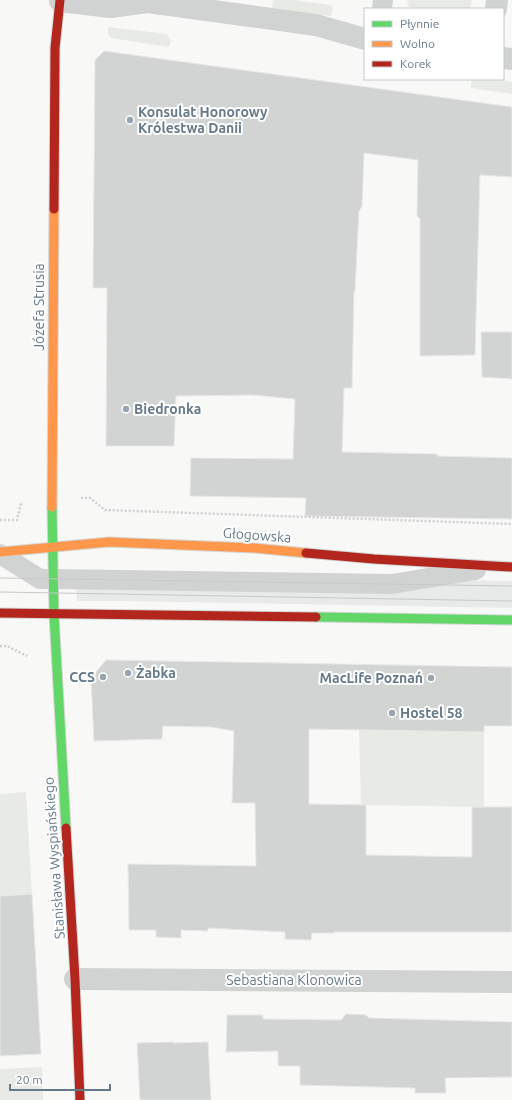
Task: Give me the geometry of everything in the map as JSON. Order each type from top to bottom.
[{"type":"street","points":[[60,0],[110,7],[148,2],[316,25],[364,39]]},
{"type":"street","name":"Józefa Strusia","points":[[54,615],[52,497],[55,48],[60,0]]},
{"type":"street","name":"Głogowska","points":[[0,553],[53,546],[109,542],[254,548],[374,559],[505,567]]},
{"type":"street","points":[[0,613],[54,615],[512,620]]},
{"type":"street","name":"Stanisława Wyspiańskiego","points":[[54,615],[75,978],[80,1100]]},
{"type":"street","name":"Sebastiana Klonowica","points":[[75,978],[512,982]]},
{"type":"lane","points":[[0,553],[40,579],[392,584],[505,567]]},
{"type":"path","points":[[0,520],[17,520],[21,503],[33,498],[52,497],[90,498],[105,510],[512,524]]},
{"type":"shaded area","points":[[273,0],[294,0],[331,5],[333,8],[331,16],[272,8]]},
{"type":"shaded area","points":[[407,0],[472,0],[469,8],[409,7]]},
{"type":"shaded area","points":[[108,27],[167,34],[171,41],[169,47],[111,38],[108,34]]},
{"type":"shaded area","points":[[472,80],[497,80],[512,82],[512,94],[471,88]]},
{"type":"shaded area","points":[[75,572],[512,581],[512,608],[77,601]]},
{"type":"shaded area","points":[[359,730],[484,732],[484,807],[361,805]]},
{"type":"shaded area","points":[[26,792],[32,894],[0,896],[0,794]]},
{"type":"shaded area","points":[[42,1067],[43,1100],[0,1100],[0,1069]]},
{"type":"building","points":[[104,51],[512,107],[512,177],[480,175],[475,355],[420,356],[420,219],[417,216],[418,160],[364,153],[362,206],[359,211],[354,291],[352,388],[344,388],[342,452],[437,454],[437,456],[512,458],[512,519],[305,516],[306,498],[190,496],[191,458],[293,459],[295,399],[252,395],[176,396],[174,446],[106,446],[107,288],[93,288],[95,60]]},
{"type":"building","points":[[481,332],[512,332],[512,379],[482,377]]},
{"type":"building","points":[[106,660],[512,667],[512,726],[484,726],[484,732],[309,729],[309,804],[366,805],[366,855],[472,857],[472,807],[512,807],[512,932],[334,932],[312,933],[311,940],[285,939],[285,932],[208,928],[208,931],[181,930],[181,938],[156,937],[156,930],[129,930],[128,864],[256,866],[255,803],[232,803],[234,731],[211,727],[163,726],[162,739],[94,741],[91,678]]},
{"type":"building","points":[[32,894],[41,1054],[0,1056],[0,896]]},
{"type":"building","points":[[346,1014],[366,1015],[369,1018],[512,1022],[512,1077],[445,1078],[446,1093],[415,1093],[415,1088],[300,1085],[300,1066],[278,1066],[278,1051],[226,1052],[227,1015],[263,1015],[263,1019],[341,1020]]},
{"type":"building","points":[[208,1042],[211,1100],[140,1100],[137,1043]]},
{"type":"tram line","points":[[0,578],[512,586]]},
{"type":"tram line","points":[[0,592],[512,601]]},
{"type":"traffic: fast","points":[[52,507],[54,615],[66,828]]},
{"type":"traffic: fast","points":[[316,617],[512,620]]},
{"type":"traffic: slow","points":[[52,507],[54,209]]},
{"type":"traffic: slow","points":[[0,552],[109,542],[254,548],[306,553]]},
{"type":"traffic: jam","points":[[54,209],[55,48],[60,0]]},
{"type":"traffic: jam","points":[[306,553],[374,559],[512,567]]},
{"type":"traffic: jam","points":[[0,613],[316,617]]},
{"type":"traffic: jam","points":[[66,828],[75,979],[80,1100]]},
{"type":"place","name":"Konsulat Honorowy Królestwa Danii","points":[[130,120]]},
{"type":"place","name":"Biedronka","points":[[126,409]]},
{"type":"place","name":"Żabka","points":[[128,673]]},
{"type":"place","name":"CCS","points":[[103,677]]},
{"type":"place","name":"MacLife Poznań","points":[[431,678]]},
{"type":"place","name":"Hostel 58","points":[[392,713]]}]
